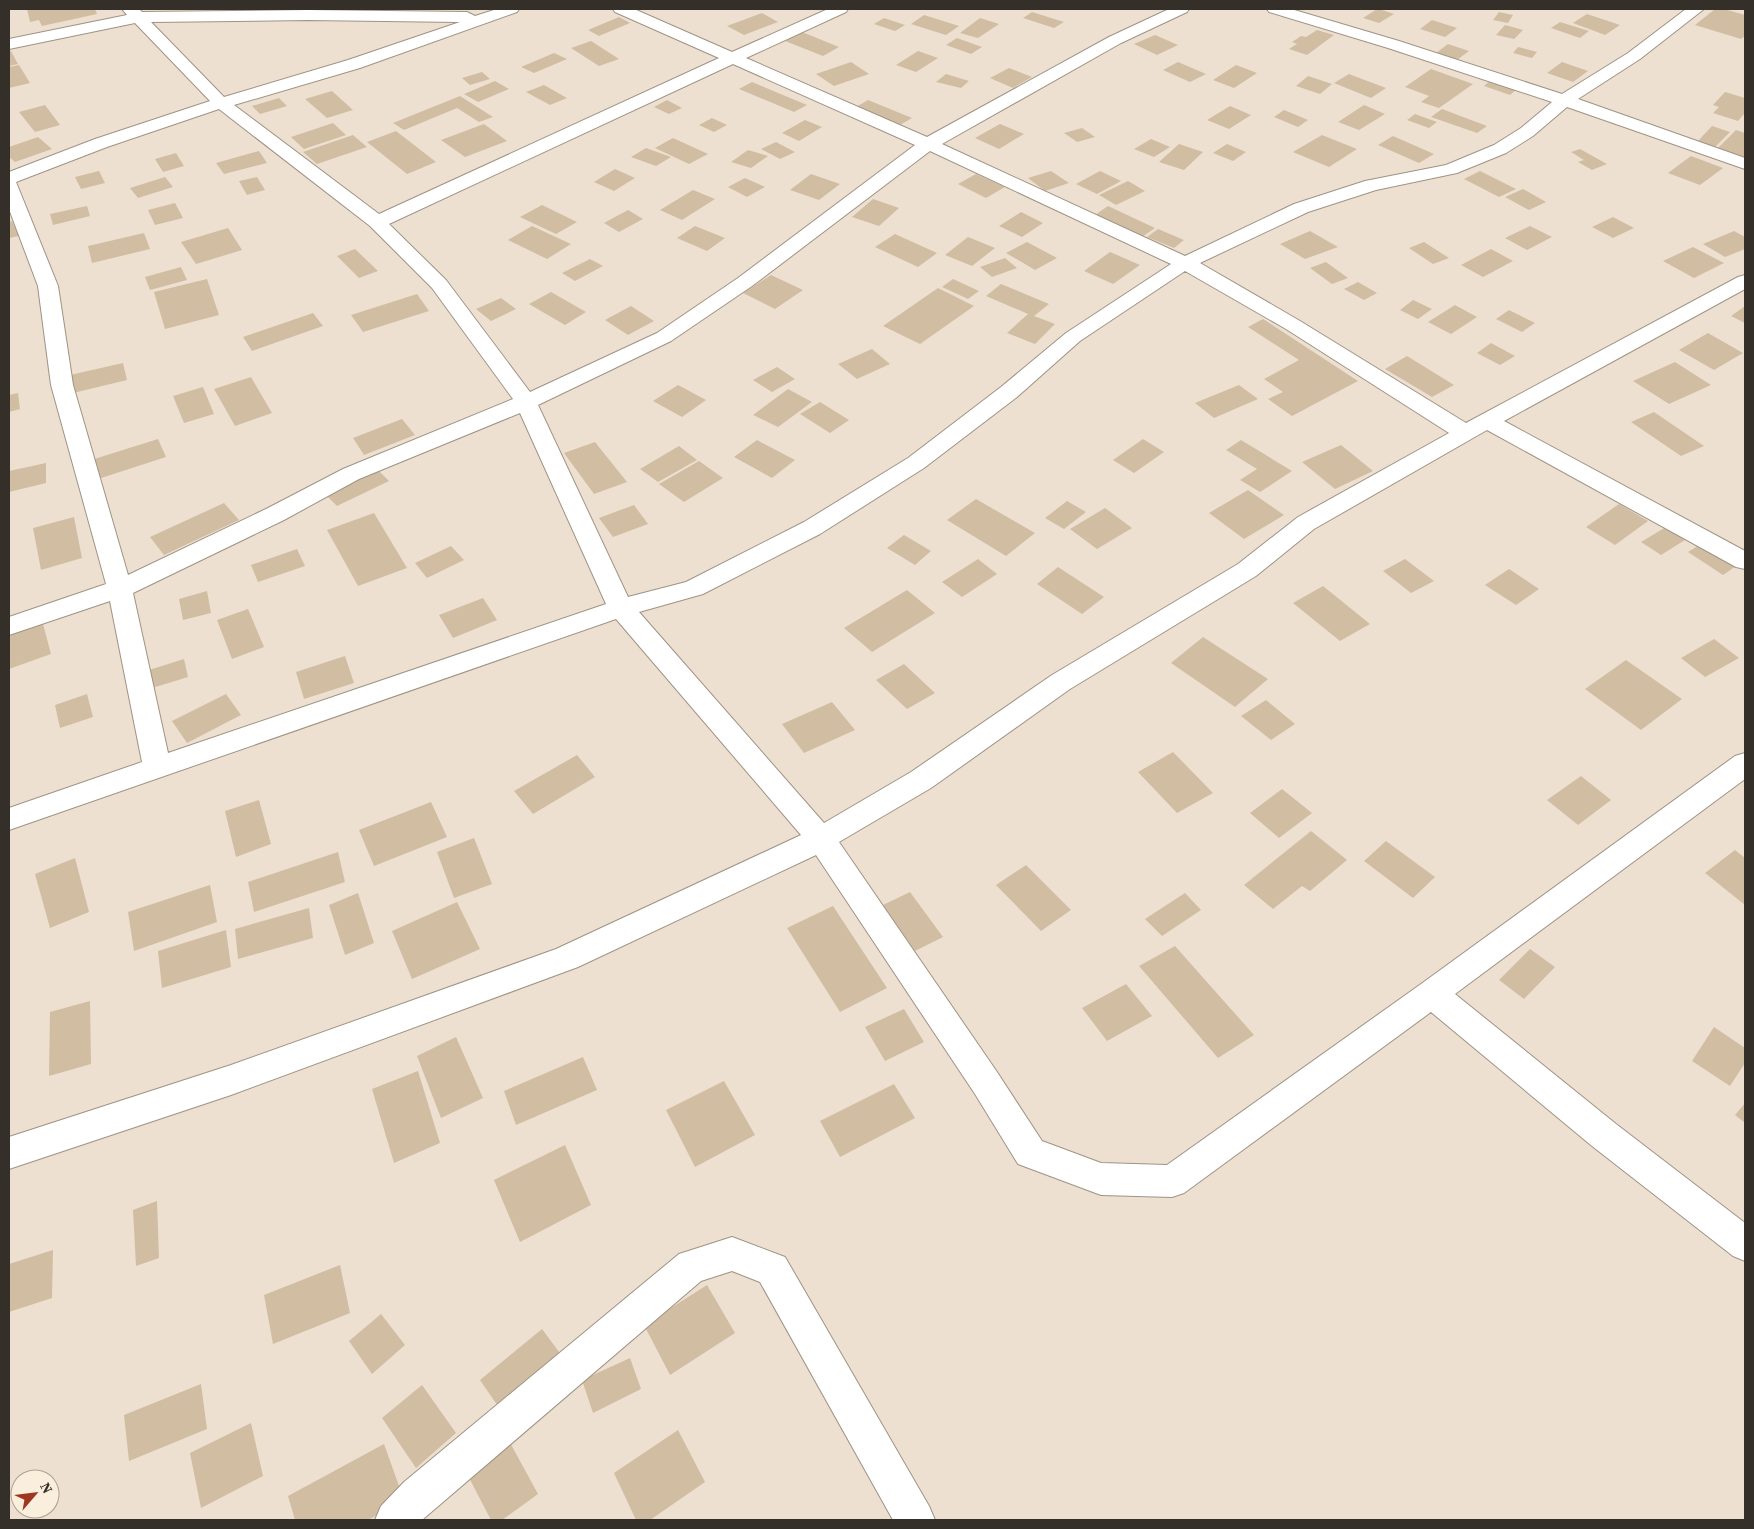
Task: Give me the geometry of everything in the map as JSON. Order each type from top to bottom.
[{"type":"street","points":[[9,178],[101,143],[354,64],[511,9]]},
{"type":"street","points":[[621,9],[928,144],[1185,263],[1477,427],[1745,561]]},
{"type":"street","points":[[377,222],[520,159],[730,57],[840,9]]},
{"type":"street","points":[[9,626],[120,589],[276,514],[350,474],[526,402],[664,337],[745,282],[928,144],[1115,40],[1181,9]]},
{"type":"street","points":[[1275,9],[1397,44],[1566,100],[1745,164]]},
{"type":"street","points":[[9,819],[621,608],[694,588],[812,528],[916,463],[1009,392],[1073,337],[1185,263],[1301,208],[1372,185],[1450,169],[1500,149],[1527,132],[1566,100],[1634,56],[1696,9]]},
{"type":"street","points":[[9,44],[135,13],[486,17]]},
{"type":"street","points":[[135,13],[221,104],[377,222],[439,284],[526,402],[621,608],[821,839],[986,1083],[1030,1153],[1101,1179],[1172,1181],[1432,994],[1745,764]]},
{"type":"street","points":[[9,185],[48,286],[62,385],[120,589],[158,768]]},
{"type":"street","points":[[9,1153],[231,1080],[567,958],[821,839],[922,780],[1061,682],[1247,570],[1306,523],[1477,427],[1745,281]]},
{"type":"street","points":[[1432,994],[1604,1135],[1745,1244]]},
{"type":"street","points":[[395,1520],[418,1496],[691,1266],[732,1254],[772,1269],[914,1520]]},
{"type":"building","points":[[27,9],[95,9],[97,14],[42,26],[39,20],[30,22]]},
{"type":"building","points":[[1377,9],[1394,14],[1379,23],[1363,18]]},
{"type":"building","points":[[1715,9],[1724,9],[1745,15],[1745,36],[1741,39],[1695,25]]},
{"type":"building","points":[[1032,12],[1064,22],[1054,28],[1023,18]]},
{"type":"building","points":[[1499,12],[1513,15],[1508,23],[1493,20]]},
{"type":"building","points":[[762,13],[778,22],[744,35],[727,26]]},
{"type":"building","points":[[1587,14],[1620,25],[1605,35],[1573,23]]},
{"type":"building","points":[[924,15],[959,26],[946,35],[911,24]]},
{"type":"building","points":[[619,17],[630,23],[599,36],[588,30]]},
{"type":"building","points":[[884,18],[905,25],[895,31],[874,24]]},
{"type":"building","points":[[980,18],[999,24],[978,38],[960,33]]},
{"type":"building","points":[[1432,20],[1457,28],[1445,37],[1420,29]]},
{"type":"building","points":[[1560,22],[1589,31],[1580,38],[1551,28]]},
{"type":"building","points":[[1505,25],[1523,30],[1514,39],[1496,35]]},
{"type":"building","points":[[1317,30],[1334,35],[1307,55],[1289,49],[1297,44],[1292,42],[1301,36],[1306,37]]},
{"type":"building","points":[[802,32],[839,47],[823,56],[785,41]]},
{"type":"building","points":[[1155,35],[1178,45],[1157,55],[1134,44]]},
{"type":"building","points":[[957,38],[982,47],[971,54],[946,45]]},
{"type":"building","points":[[591,41],[619,59],[599,66],[571,48]]},
{"type":"building","points":[[1448,44],[1469,51],[1457,60],[1436,53]]},
{"type":"building","points":[[1518,47],[1537,52],[1532,58],[1513,53]]},
{"type":"building","points":[[9,51],[11,51],[18,64],[9,66]]},
{"type":"building","points":[[918,51],[938,58],[916,72],[896,65]]},
{"type":"building","points":[[554,53],[567,59],[534,73],[521,67]]},
{"type":"building","points":[[851,62],[869,74],[834,86],[816,74]]},
{"type":"building","points":[[1178,62],[1206,74],[1190,82],[1163,70]]},
{"type":"building","points":[[1562,62],[1588,71],[1573,82],[1547,73]]},
{"type":"building","points":[[19,65],[30,83],[9,88],[9,67]]},
{"type":"building","points":[[1236,65],[1257,73],[1234,88],[1213,80]]},
{"type":"building","points":[[1009,68],[1032,77],[1013,88],[990,78]]},
{"type":"building","points":[[1431,69],[1473,84],[1439,108],[1421,102],[1429,96],[1405,87]]},
{"type":"building","points":[[482,72],[490,79],[470,85],[462,78]]},
{"type":"building","points":[[946,74],[969,81],[961,88],[936,82]]},
{"type":"building","points":[[1349,74],[1386,88],[1371,98],[1334,83]]},
{"type":"building","points":[[1308,76],[1332,84],[1320,94],[1296,86]]},
{"type":"building","points":[[1492,79],[1518,88],[1510,95],[1484,86]]},
{"type":"building","points":[[495,81],[509,89],[478,102],[464,94]]},
{"type":"building","points":[[752,82],[807,105],[794,112],[739,89]]},
{"type":"building","points":[[544,85],[567,98],[550,105],[526,92]]},
{"type":"building","points":[[332,91],[353,110],[327,118],[305,99]]},
{"type":"building","points":[[1725,92],[1745,98],[1745,113],[1738,121],[1713,113],[1719,107],[1713,105]]},
{"type":"building","points":[[460,96],[493,117],[479,122],[457,108],[404,130],[393,123]]},
{"type":"building","points":[[279,98],[287,106],[260,114],[252,106]]},
{"type":"building","points":[[667,100],[682,108],[669,114],[654,107]]},
{"type":"building","points":[[868,100],[912,118],[900,125],[856,107]]},
{"type":"building","points":[[45,105],[60,125],[35,132],[19,112]]},
{"type":"building","points":[[1364,105],[1385,114],[1359,130],[1338,122]]},
{"type":"building","points":[[1230,106],[1251,115],[1229,129],[1207,120]]},
{"type":"building","points":[[1442,109],[1487,126],[1477,133],[1431,117]]},
{"type":"building","points":[[1284,110],[1308,120],[1298,127],[1274,117]]},
{"type":"building","points":[[1415,114],[1437,122],[1429,128],[1407,120]]},
{"type":"building","points":[[712,118],[727,125],[714,132],[699,125]]},
{"type":"building","points":[[805,120],[822,127],[799,141],[782,133]]},
{"type":"building","points":[[333,123],[346,135],[304,149],[291,137]]},
{"type":"building","points":[[484,124],[507,141],[465,157],[441,140]]},
{"type":"building","points":[[1000,124],[1024,134],[999,149],[975,138]]},
{"type":"building","points":[[1712,126],[1730,132],[1715,147],[1697,142]]},
{"type":"building","points":[[1082,128],[1095,137],[1077,142],[1064,133]]},
{"type":"building","points":[[1736,130],[1745,133],[1745,156],[1743,158],[1717,149]]},
{"type":"building","points":[[396,131],[436,162],[407,174],[367,142]]},
{"type":"building","points":[[353,135],[367,147],[317,164],[303,152]]},
{"type":"building","points":[[1322,135],[1357,149],[1329,167],[1293,152]]},
{"type":"building","points":[[1393,136],[1434,154],[1419,163],[1378,145]]},
{"type":"building","points":[[38,137],[52,149],[15,162],[9,157],[9,147]]},
{"type":"building","points":[[673,138],[708,154],[689,164],[655,148]]},
{"type":"building","points":[[1151,139],[1170,147],[1154,157],[1134,149]]},
{"type":"building","points":[[776,142],[795,152],[780,159],[761,149]]},
{"type":"building","points":[[1179,144],[1203,152],[1184,170],[1159,162]]},
{"type":"building","points":[[1227,144],[1246,152],[1233,161],[1213,153]]},
{"type":"building","points":[[646,148],[671,157],[656,166],[631,157]]},
{"type":"building","points":[[1580,149],[1607,164],[1592,170],[1578,162],[1584,160],[1571,152]]},
{"type":"building","points":[[748,150],[768,156],[751,168],[731,162]]},
{"type":"building","points":[[259,151],[267,163],[224,174],[216,163]]},
{"type":"building","points":[[176,153],[184,166],[163,172],[155,159]]},
{"type":"building","points":[[1691,156],[1723,168],[1700,185],[1668,173]]},
{"type":"building","points":[[615,169],[635,178],[614,191],[594,182]]},
{"type":"building","points":[[99,171],[105,183],[81,189],[75,177]]},
{"type":"building","points":[[1051,171],[1069,183],[1045,191],[1028,178]]},
{"type":"building","points":[[1100,171],[1121,181],[1097,194],[1076,184]]},
{"type":"building","points":[[1480,171],[1516,189],[1499,197],[1464,179]]},
{"type":"building","points":[[811,174],[840,184],[819,200],[790,190]]},
{"type":"building","points":[[976,174],[1005,187],[986,198],[958,184]]},
{"type":"building","points":[[165,177],[173,187],[138,198],[130,188]]},
{"type":"building","points":[[257,177],[265,190],[247,195],[239,181]]},
{"type":"building","points":[[745,178],[765,187],[747,197],[728,187]]},
{"type":"building","points":[[1128,181],[1145,191],[1116,205],[1099,195]]},
{"type":"building","points":[[1523,189],[1546,202],[1529,210],[1505,197]]},
{"type":"building","points":[[693,190],[715,199],[682,220],[660,210]]},
{"type":"building","points":[[873,199],[899,208],[879,226],[852,217]]},
{"type":"building","points":[[175,203],[183,218],[155,225],[148,210]]},
{"type":"building","points":[[542,205],[577,222],[556,234],[520,217]]},
{"type":"building","points":[[87,206],[90,216],[53,225],[50,214]]},
{"type":"building","points":[[1108,206],[1155,228],[1142,237],[1095,215]]},
{"type":"building","points":[[628,210],[643,219],[619,232],[604,223]]},
{"type":"building","points":[[1021,212],[1043,223],[1022,237],[999,226]]},
{"type":"building","points":[[1613,217],[1634,228],[1613,238],[1592,227]]},
{"type":"building","points":[[12,221],[19,236],[9,238],[9,222]]},
{"type":"building","points":[[532,226],[571,244],[547,259],[508,240]]},
{"type":"building","points":[[695,226],[725,238],[707,251],[677,238]]},
{"type":"building","points":[[1530,226],[1552,237],[1527,250],[1505,238]]},
{"type":"building","points":[[228,228],[242,250],[196,264],[181,242]]},
{"type":"building","points":[[1158,229],[1184,240],[1174,248],[1147,237]]},
{"type":"building","points":[[1310,231],[1338,247],[1305,259],[1280,244]]},
{"type":"building","points":[[1734,231],[1745,237],[1745,249],[1725,257],[1703,244]]},
{"type":"building","points":[[144,233],[150,249],[92,263],[88,246]]},
{"type":"building","points":[[895,234],[937,253],[918,267],[875,247]]},
{"type":"building","points":[[968,237],[995,248],[972,266],[945,255]]},
{"type":"building","points":[[1027,242],[1057,258],[1035,270],[1006,253]]},
{"type":"building","points":[[1424,242],[1449,258],[1433,264],[1409,248]]},
{"type":"building","points":[[1693,247],[1724,263],[1694,278],[1663,261]]},
{"type":"building","points":[[355,249],[378,271],[359,278],[337,256]]},
{"type":"building","points":[[1491,249],[1513,261],[1483,277],[1461,265]]},
{"type":"building","points":[[1110,252],[1140,265],[1113,284],[1084,271]]},
{"type":"building","points":[[1005,258],[1017,268],[992,277],[980,267]]},
{"type":"building","points":[[590,259],[603,266],[575,281],[562,273]]},
{"type":"building","points":[[1326,262],[1348,278],[1332,284],[1310,268]]},
{"type":"building","points":[[181,267],[187,280],[150,290],[145,277]]},
{"type":"building","points":[[771,275],[803,290],[775,309],[743,293]]},
{"type":"building","points":[[207,279],[219,315],[165,329],[154,292]]},
{"type":"building","points":[[953,279],[979,291],[968,299],[942,287]]},
{"type":"building","points":[[1358,282],[1377,293],[1364,300],[1344,289]]},
{"type":"building","points":[[1001,284],[1049,304],[1034,316],[1055,324],[1035,344],[1007,333],[1028,314],[986,296]]},
{"type":"building","points":[[938,288],[974,306],[920,344],[883,326]]},
{"type":"building","points":[[551,292],[586,312],[565,325],[529,304]]},
{"type":"building","points":[[417,294],[429,311],[363,332],[351,315]]},
{"type":"building","points":[[501,298],[516,309],[491,321],[476,309]]},
{"type":"building","points":[[1413,300],[1432,309],[1418,319],[1400,310]]},
{"type":"building","points":[[1455,305],[1477,317],[1451,334],[1428,322]]},
{"type":"building","points":[[631,306],[654,321],[628,335],[605,320]]},
{"type":"building","points":[[1745,306],[1745,323],[1731,316]]},
{"type":"building","points":[[1509,310],[1535,323],[1522,332],[1496,319]]},
{"type":"building","points":[[313,313],[323,326],[252,351],[243,337]]},
{"type":"building","points":[[1263,319],[1358,381],[1292,416],[1268,399],[1283,392],[1264,379],[1299,360],[1248,327]]},
{"type":"building","points":[[1708,333],[1743,353],[1714,370],[1679,350]]},
{"type":"building","points":[[1491,343],[1515,356],[1500,365],[1477,353]]},
{"type":"building","points":[[872,349],[890,364],[857,379],[838,364]]},
{"type":"building","points":[[1407,356],[1454,385],[1432,397],[1385,369]]},
{"type":"building","points":[[1675,362],[1711,385],[1669,404],[1633,381]]},
{"type":"building","points":[[123,363],[127,380],[73,393],[70,375]]},
{"type":"building","points":[[777,367],[795,379],[772,392],[753,380]]},
{"type":"building","points":[[251,377],[272,413],[235,426],[214,389]]},
{"type":"building","points":[[678,385],[706,400],[682,417],[653,401]]},
{"type":"building","points":[[1239,385],[1258,399],[1214,418],[1195,403]]},
{"type":"building","points":[[203,387],[214,414],[184,423],[173,396]]},
{"type":"building","points":[[788,389],[812,402],[778,427],[753,415]]},
{"type":"building","points":[[18,393],[20,409],[9,412],[9,395]]},
{"type":"building","points":[[820,402],[849,420],[830,433],[800,414]]},
{"type":"building","points":[[1654,412],[1704,446],[1681,456],[1631,422]]},
{"type":"building","points":[[402,419],[415,435],[364,455],[353,438]]},
{"type":"building","points":[[158,439],[166,457],[95,480],[88,461]]},
{"type":"building","points":[[1143,439],[1164,452],[1134,473],[1113,460]]},
{"type":"building","points":[[757,440],[795,460],[772,478],[734,457]]},
{"type":"building","points":[[1241,440],[1292,471],[1260,492],[1240,480],[1257,469],[1226,450]]},
{"type":"building","points":[[595,442],[627,482],[594,494],[564,453]]},
{"type":"building","points":[[1341,445],[1373,471],[1335,489],[1302,462]]},
{"type":"building","points":[[679,446],[697,460],[658,482],[640,469]]},
{"type":"building","points":[[699,461],[723,478],[684,502],[659,484]]},
{"type":"building","points":[[46,463],[46,483],[9,492],[9,471]]},
{"type":"building","points":[[378,470],[389,481],[337,506],[326,495]]},
{"type":"building","points":[[1248,490],[1284,515],[1244,539],[1209,513]]},
{"type":"building","points":[[976,499],[1035,533],[1006,556],[947,520]]},
{"type":"building","points":[[1067,501],[1086,512],[1064,529],[1045,518]]},
{"type":"building","points":[[224,503],[239,520],[164,555],[150,537]]},
{"type":"building","points":[[1619,504],[1648,521],[1615,545],[1586,527]]},
{"type":"building","points":[[634,505],[648,524],[613,537],[599,518]]},
{"type":"building","points":[[1105,508],[1132,528],[1097,549],[1070,529]]},
{"type":"building","points":[[374,513],[407,568],[358,586],[327,530]]},
{"type":"building","points":[[74,517],[82,558],[41,570],[33,528]]},
{"type":"building","points":[[1666,527],[1685,540],[1661,555],[1641,542]]},
{"type":"building","points":[[904,535],[931,551],[915,565],[887,548]]},
{"type":"building","points":[[1704,542],[1739,564],[1723,575],[1688,552]]},
{"type":"building","points":[[451,546],[464,560],[427,578],[415,563]]},
{"type":"building","points":[[297,549],[305,566],[258,582],[251,565]]},
{"type":"building","points":[[978,559],[997,574],[962,597],[942,582]]},
{"type":"building","points":[[1405,559],[1434,581],[1411,593],[1383,571]]},
{"type":"building","points":[[1058,567],[1104,597],[1082,614],[1037,584]]},
{"type":"building","points":[[1509,569],[1539,589],[1516,605],[1485,585]]},
{"type":"building","points":[[1323,586],[1370,624],[1340,641],[1293,603]]},
{"type":"building","points":[[907,590],[935,613],[872,652],[844,628]]},
{"type":"building","points":[[207,591],[211,613],[183,620],[179,599]]},
{"type":"building","points":[[483,598],[497,620],[453,638],[439,615]]},
{"type":"building","points":[[248,609],[264,647],[232,659],[217,620]]},
{"type":"building","points":[[43,624],[51,654],[9,669],[9,635]]},
{"type":"building","points":[[1203,637],[1268,679],[1235,707],[1171,663]]},
{"type":"building","points":[[1714,639],[1739,658],[1705,677],[1681,658]]},
{"type":"building","points":[[345,656],[354,683],[304,699],[296,672]]},
{"type":"building","points":[[184,659],[188,677],[152,688],[149,670]]},
{"type":"building","points":[[1626,660],[1682,699],[1641,730],[1585,689]]},
{"type":"building","points":[[904,664],[935,693],[907,709],[876,680]]},
{"type":"building","points":[[87,694],[93,717],[60,728],[55,705]]},
{"type":"building","points":[[226,694],[241,715],[187,743],[172,721]]},
{"type":"building","points":[[1266,700],[1295,724],[1271,740],[1241,716]]},
{"type":"building","points":[[832,702],[855,730],[804,753],[782,724]]},
{"type":"building","points":[[1173,752],[1213,793],[1177,813],[1138,772]]},
{"type":"building","points":[[577,755],[595,777],[533,814],[514,791]]},
{"type":"building","points":[[1581,776],[1611,800],[1578,825],[1547,800]]},
{"type":"building","points":[[1282,789],[1312,813],[1279,838],[1250,813]]},
{"type":"building","points":[[259,800],[271,844],[236,857],[225,811]]},
{"type":"building","points":[[431,802],[447,837],[374,866],[359,830]]},
{"type":"building","points":[[1311,831],[1347,860],[1310,891],[1302,886],[1273,909],[1244,885]]},
{"type":"building","points":[[474,838],[492,884],[454,898],[437,852]]},
{"type":"building","points":[[1386,841],[1435,877],[1413,898],[1364,861]]},
{"type":"building","points":[[1735,850],[1745,858],[1745,905],[1705,873]]},
{"type":"building","points":[[338,852],[345,882],[254,912],[248,882]]},
{"type":"building","points":[[75,858],[89,912],[50,928],[35,874]]},
{"type":"building","points":[[1026,865],[1071,910],[1041,931],[996,885]]},
{"type":"building","points":[[210,885],[217,922],[134,951],[128,912]]},
{"type":"building","points":[[910,892],[943,937],[915,951],[883,905]]},
{"type":"building","points":[[358,893],[374,943],[345,955],[329,905]]},
{"type":"building","points":[[1185,893],[1201,910],[1162,936],[1145,919]]},
{"type":"building","points":[[457,902],[480,949],[412,979],[392,931]]},
{"type":"building","points":[[833,906],[887,988],[840,1012],[787,928]]},
{"type":"building","points":[[309,908],[313,938],[238,959],[235,929]]},
{"type":"building","points":[[226,930],[231,967],[162,988],[158,951]]},
{"type":"building","points":[[1175,946],[1254,1035],[1218,1058],[1139,966]]},
{"type":"building","points":[[1530,949],[1555,967],[1524,999],[1499,980]]},
{"type":"building","points":[[1126,984],[1152,1016],[1107,1041],[1082,1008]]},
{"type":"building","points":[[90,1001],[91,1064],[49,1076],[50,1012]]},
{"type":"building","points":[[904,1009],[924,1042],[885,1061],[865,1027]]},
{"type":"building","points":[[1714,1027],[1745,1048],[1745,1063],[1730,1086],[1692,1061]]},
{"type":"building","points":[[456,1037],[483,1098],[441,1118],[417,1056]]},
{"type":"building","points":[[583,1057],[597,1090],[516,1125],[504,1091]]},
{"type":"building","points":[[418,1071],[440,1143],[394,1163],[372,1089]]},
{"type":"building","points":[[724,1081],[755,1135],[695,1167],[666,1110]]},
{"type":"building","points":[[894,1084],[915,1118],[840,1157],[820,1121]]},
{"type":"building","points":[[1745,1103],[1745,1123],[1735,1115]]},
{"type":"building","points":[[565,1145],[591,1205],[520,1242],[494,1180]]},
{"type":"building","points":[[157,1201],[159,1258],[136,1266],[133,1210]]},
{"type":"building","points":[[53,1250],[52,1298],[9,1312],[9,1264]]},
{"type":"building","points":[[340,1265],[350,1313],[273,1344],[264,1295]]},
{"type":"building","points":[[707,1285],[735,1333],[670,1375],[644,1325]]},
{"type":"building","points":[[381,1314],[405,1345],[372,1374],[349,1341]]},
{"type":"building","points":[[542,1329],[568,1364],[506,1418],[480,1380]]},
{"type":"building","points":[[630,1358],[641,1389],[593,1413],[582,1380]]},
{"type":"building","points":[[201,1384],[207,1429],[129,1461],[124,1415]]},
{"type":"building","points":[[422,1385],[456,1433],[416,1468],[382,1418]]},
{"type":"building","points":[[251,1423],[263,1476],[201,1508],[190,1453]]},
{"type":"building","points":[[678,1430],[705,1482],[650,1520],[636,1520],[614,1473]]},
{"type":"building","points":[[508,1439],[538,1494],[502,1520],[491,1520],[465,1470]]},
{"type":"building","points":[[384,1444],[404,1500],[368,1520],[295,1520],[288,1496]]}]
